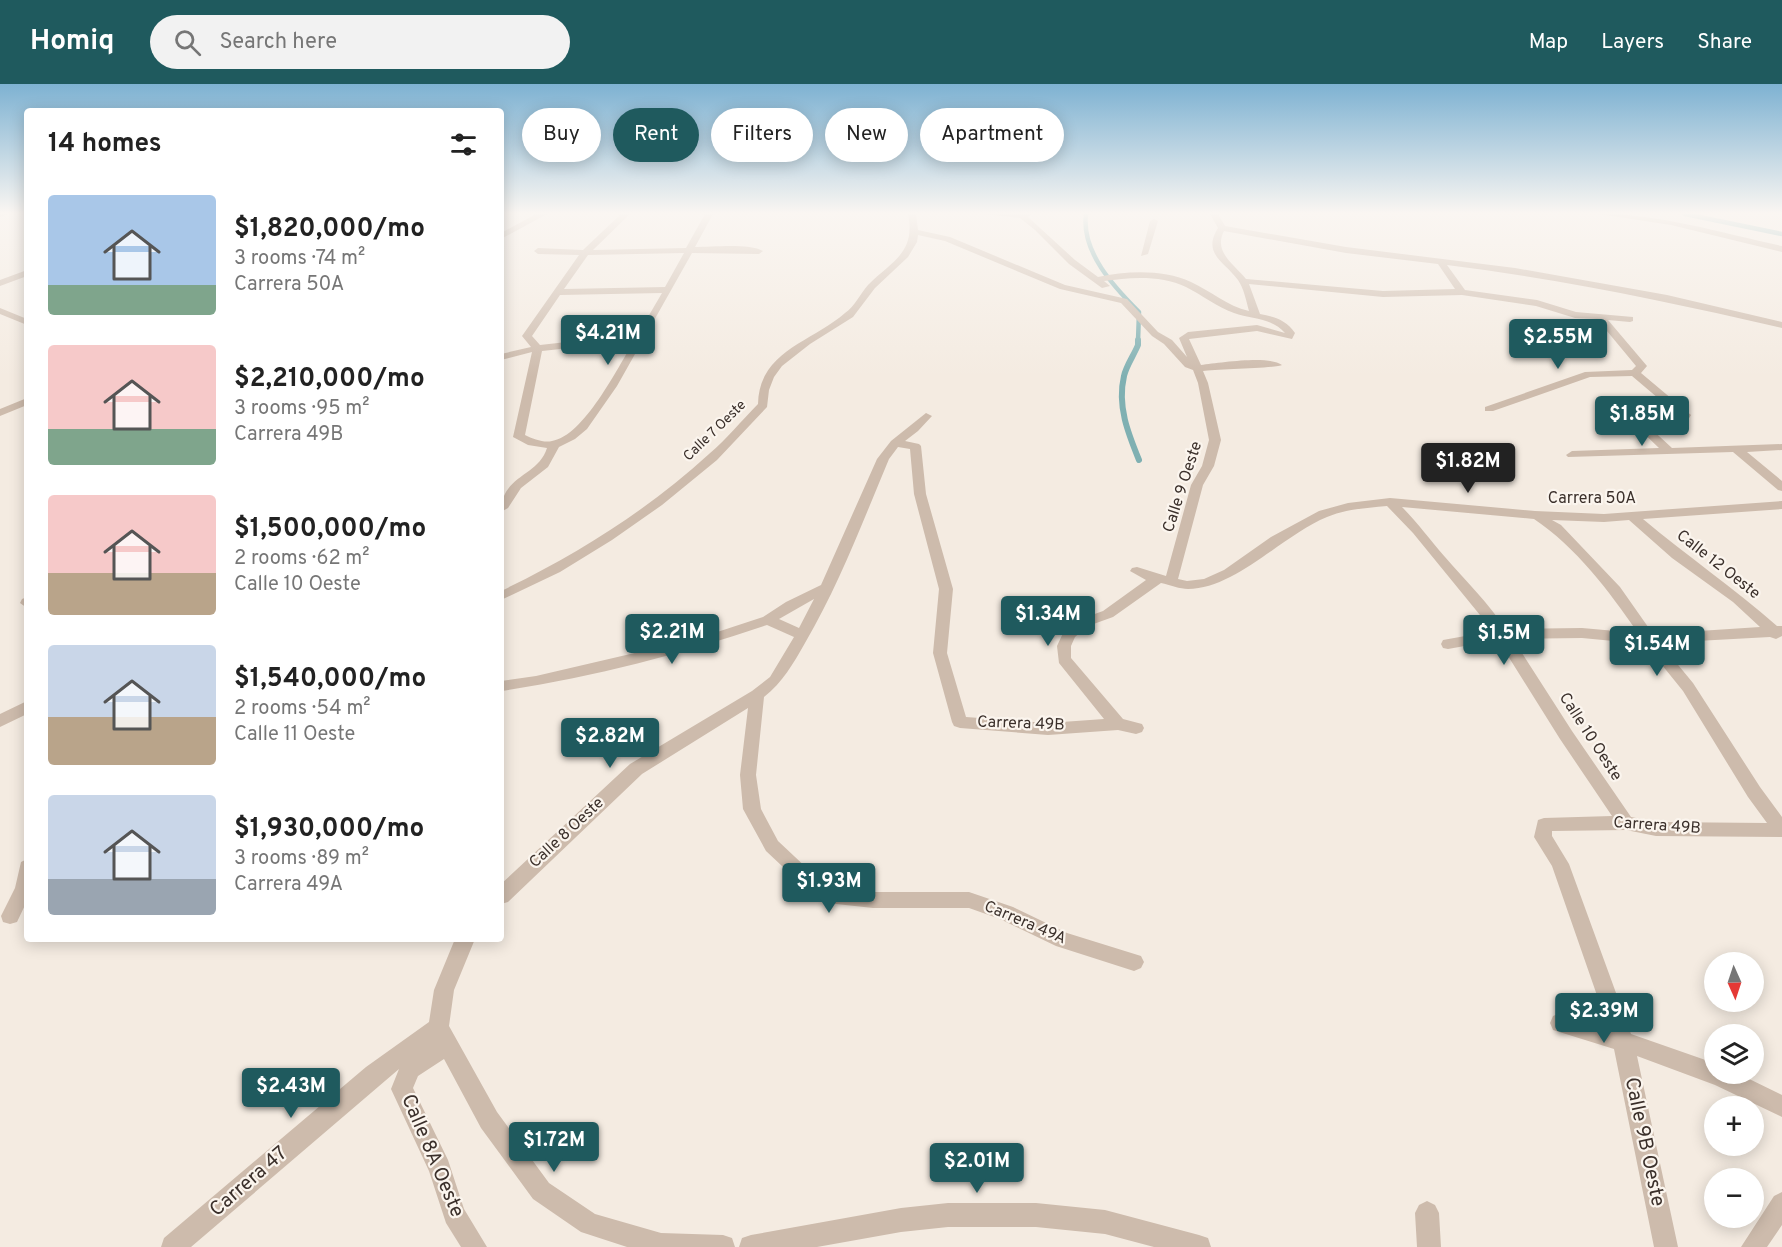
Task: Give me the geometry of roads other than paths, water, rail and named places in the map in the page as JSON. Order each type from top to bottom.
[{"type":"street","points":[[538,348],[527,336],[574,268]]},
{"type":"street","points":[[538,348],[519,437],[532,443],[554,445],[571,438],[583,427],[612,386],[679,268]]},
{"type":"street","name":"Calle 7 Oeste","points":[[504,595],[595,547],[706,464],[763,405],[762,399],[771,371],[791,353],[849,315],[873,285],[891,268]]},
{"type":"street","points":[[1017,268],[1054,284],[1124,301],[1155,334],[1168,342],[1189,365],[1197,368],[1242,364],[1277,365]]},
{"type":"street","points":[[1081,268],[1105,286]]},
{"type":"street","points":[[1232,268],[1242,281],[1252,300],[1253,311],[1256,315]]},
{"type":"street","points":[[1444,268],[1462,292]]},
{"type":"street","points":[[1493,268],[1645,294],[1782,325]]},
{"type":"street","points":[[0,283],[24,274]]},
{"type":"street","points":[[1097,280],[1109,277],[1145,277],[1188,284],[1232,309],[1256,315]]},
{"type":"street","points":[[1242,281],[1383,294],[1462,292],[1537,303],[1575,315],[1630,319]]},
{"type":"street","points":[[556,292],[667,290]]},
{"type":"street","points":[[0,310],[24,321]]},
{"type":"street","name":"Calle 9 Oeste","points":[[1165,580],[1197,485],[1208,466],[1215,440],[1203,383],[1184,338],[1188,335],[1257,328],[1288,337],[1290,333],[1288,328],[1256,315]]},
{"type":"street","points":[[0,321],[12,316]]},
{"type":"street","points":[[1599,316],[1642,366],[1635,373]]},
{"type":"street","points":[[504,356],[538,348],[640,337]]},
{"type":"street","points":[[1490,409],[1589,374],[1635,373],[1685,415],[1684,418],[1638,422],[1669,451]]},
{"type":"street","points":[[0,413],[24,402]]},
{"type":"street","points":[[757,695],[775,681],[802,635],[846,546],[883,459],[895,443],[914,429],[926,416]]},
{"type":"street","name":"Carrera 49B","points":[[895,443],[915,446],[918,454],[920,494],[946,589],[945,611],[940,633],[940,653],[960,722],[1048,729],[1118,724],[1136,728]]},
{"type":"street","points":[[504,504],[520,483],[543,468],[552,454],[554,445]]},
{"type":"street","points":[[1572,455],[1782,447]]},
{"type":"street","points":[[1735,448],[1782,487]]},
{"type":"street","points":[[504,486],[520,483]]},
{"type":"street","name":"Carrera 50A","points":[[1137,571],[1186,585],[1206,583],[1229,573],[1276,540],[1323,514],[1348,507],[1390,502],[1535,515],[1604,518],[1782,505]]},
{"type":"street","name":"Calle 10 Oeste","points":[[1390,502],[1418,530],[1438,557],[1487,612],[1626,823]]},
{"type":"street","points":[[1535,515],[1556,528],[1615,590],[1648,639],[1688,687],[1754,792],[1782,830]]},
{"type":"street","name":"Calle 12 Oeste","points":[[1632,516],[1677,555],[1738,599],[1779,634]]},
{"type":"street","points":[[1118,724],[1064,659],[1064,646],[1069,634],[1083,623],[1108,614],[1144,587],[1165,580]]},
{"type":"street","points":[[504,686],[536,681],[702,642],[768,620],[790,605],[825,588]]},
{"type":"street","points":[[768,620],[802,635]]},
{"type":"street","points":[[1448,644],[1502,634],[1582,633],[1648,639],[1779,634]]},
{"type":"street","name":"Calle 8 Oeste","points":[[504,893],[636,769],[757,695]]},
{"type":"street","name":"Carrera 49A","points":[[757,695],[748,775],[752,809],[772,846],[804,876],[834,897],[873,900],[969,900],[1006,913],[1064,940],[1134,962]]},
{"type":"street","points":[[0,721],[24,709]]},
{"type":"street","name":"Carrera 49B","points":[[1544,837],[1544,825],[1562,823],[1626,823],[1656,829],[1782,830]]},
{"type":"street","name":"Calle 9B Oeste","points":[[1544,837],[1560,864],[1623,1041],[1666,1247]]},
{"type":"street","points":[[10,916],[24,888]]},
{"type":"street","points":[[464,942],[444,990],[443,1037],[489,1120],[541,1191],[589,1224],[662,1245],[723,1247]]},
{"type":"street","points":[[1560,1023],[1623,1041],[1720,1076],[1782,1106]]},
{"type":"street","name":"Carrera 47","points":[[173,1247],[374,1075],[443,1037]]},
{"type":"street","name":"Calle 8A Oeste","points":[[443,1037],[410,1070],[402,1089],[440,1168],[454,1215],[475,1247]]},
{"type":"street","points":[[1753,1247],[1782,1204]]},
{"type":"street","points":[[1427,1213],[1429,1247]]},
{"type":"street","points":[[751,1247],[948,1215],[1036,1215],[1105,1221],[1198,1247]]},
{"type":"waterway","points":[[1101,268],[1139,312],[1138,341]]},
{"type":"waterway","points":[[1138,341],[1125,372],[1122,398],[1128,429],[1139,460]]}]
